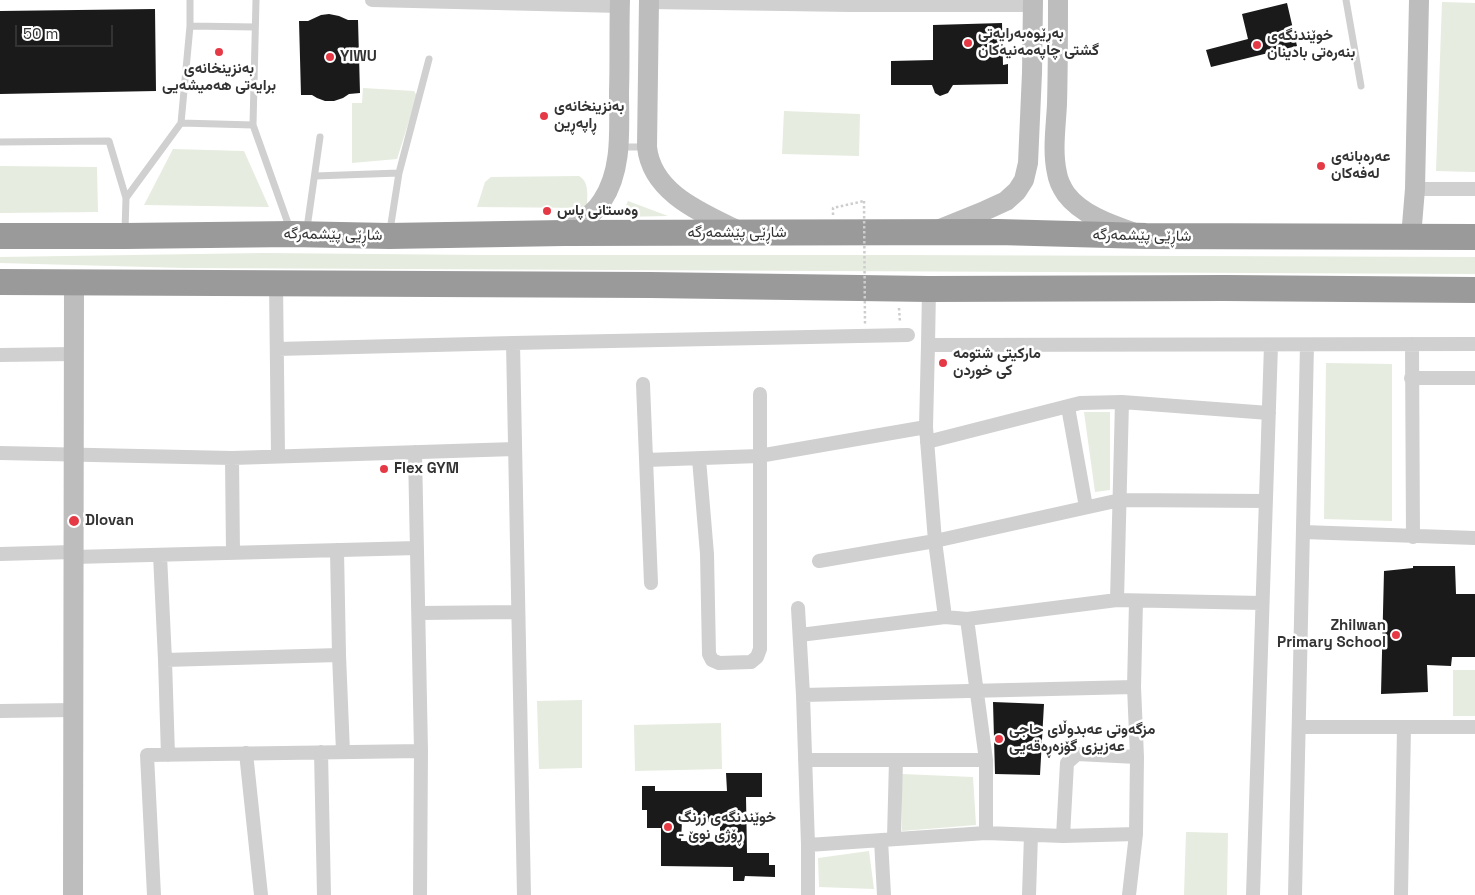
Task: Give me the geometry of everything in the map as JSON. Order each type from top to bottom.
[{"type":"highway","name":"شاڕێی پێشمەرگە","points":[[0,236],[299,234],[389,236],[564,233],[998,232],[1146,236],[1475,237]]},
{"type":"highway","points":[[0,282],[640,285],[928,289],[1225,288],[1475,290]]},
{"type":"street","points":[[372,0],[620,3],[619,147],[611,184],[601,204],[564,233]]},
{"type":"street","points":[[1058,0],[1055,160],[1057,173],[1064,191],[1076,204],[1111,225],[1146,236]]},
{"type":"street","points":[[1411,237],[1419,0]]},
{"type":"street","points":[[743,234],[697,210],[673,193],[655,172],[650,160],[648,147],[649,1],[1032,2],[1032,73],[1028,163],[1027,172],[1021,186],[1012,196],[994,207],[929,233]]},
{"type":"street","points":[[1032,73],[1058,74]]},
{"type":"street","points":[[1414,189],[1475,189]]},
{"type":"street","points":[[74,282],[74,895]]},
{"type":"street","points":[[276,284],[278,456]]},
{"type":"street","points":[[928,289],[926,427],[935,541],[945,617]]},
{"type":"street","points":[[277,349],[908,335]]},
{"type":"street","points":[[513,343],[524,895]]},
{"type":"street","points":[[1412,344],[1413,537]]},
{"type":"street","points":[[928,345],[1475,344]]},
{"type":"street","points":[[1253,895],[1271,345]]},
{"type":"street","points":[[1295,895],[1307,345]]},
{"type":"street","points":[[0,356],[74,354]]},
{"type":"street","points":[[1411,378],[1475,378]]},
{"type":"street","points":[[643,384],[651,583]]},
{"type":"street","points":[[699,458],[707,554],[709,654],[712,660],[718,663],[752,662],[757,657],[760,649],[760,394]]},
{"type":"street","points":[[927,442],[1080,403],[1122,402],[1269,413]]},
{"type":"street","points":[[1117,600],[1122,402]]},
{"type":"street","points":[[1068,407],[1086,507]]},
{"type":"street","points":[[646,460],[759,456],[926,427]]},
{"type":"street","points":[[0,453],[232,458],[515,449]]},
{"type":"street","points":[[416,452],[422,751],[420,895]]},
{"type":"street","points":[[232,458],[233,553]]},
{"type":"street","points":[[819,561],[935,541],[1120,500],[1266,502]]},
{"type":"street","points":[[1303,532],[1475,538]]},
{"type":"street","points":[[0,554],[160,555],[417,548]]},
{"type":"street","points":[[337,550],[343,752]]},
{"type":"street","points":[[160,555],[168,755]]},
{"type":"street","points":[[800,635],[945,617],[967,619],[1117,600],[1262,604]]},
{"type":"street","points":[[1129,895],[1136,834],[1137,757],[1134,687],[1136,601]]},
{"type":"street","points":[[798,608],[803,695],[808,895]]},
{"type":"street","points":[[419,613],[518,612]]},
{"type":"street","points":[[967,619],[986,760],[986,833]]},
{"type":"street","points":[[165,660],[339,655]]},
{"type":"street","points":[[803,695],[1134,687]]},
{"type":"street","points":[[0,711],[74,710]]},
{"type":"street","points":[[1299,727],[1475,727]]},
{"type":"street","points":[[1401,895],[1404,727]]},
{"type":"street","points":[[154,895],[147,755],[422,751]]},
{"type":"street","points":[[321,752],[324,895]]},
{"type":"street","points":[[246,754],[261,895]]},
{"type":"street","points":[[1063,836],[1067,763],[1077,754],[1137,757]]},
{"type":"street","points":[[805,760],[986,760]]},
{"type":"street","points":[[884,895],[896,760]]},
{"type":"street","points":[[808,845],[986,833],[1063,836],[1136,834]]},
{"type":"street","points":[[1029,895],[1031,835]]},
{"type":"lane","points":[[126,198],[181,123],[190,26],[190,0]]},
{"type":"lane","points":[[256,0],[253,125],[299,234]]},
{"type":"lane","points":[[1346,0],[1361,86]]},
{"type":"lane","points":[[190,26],[255,27]]},
{"type":"lane","points":[[389,236],[399,173],[429,59]]},
{"type":"lane","points":[[181,123],[253,125]]},
{"type":"lane","points":[[299,234],[315,176],[320,137]]},
{"type":"lane","points":[[0,142],[109,141],[126,198],[125,236]]},
{"type":"lane","points":[[619,147],[648,147]]},
{"type":"lane","points":[[315,176],[399,173]]},
{"type":"path","points":[[833,208],[864,201],[865,324]]},
{"type":"shaded area","points":[[1442,2],[1475,3],[1475,172],[1436,171]]},
{"type":"shaded area","points":[[363,88],[414,91],[417,96],[397,159],[352,163],[352,103],[362,103]]},
{"type":"shaded area","points":[[784,111],[860,114],[859,156],[782,154]]},
{"type":"shaded area","points":[[173,149],[244,151],[269,207],[144,205]]},
{"type":"shaded area","points":[[0,166],[97,167],[98,212],[0,213]]},
{"type":"shaded area","points":[[579,176],[583,179],[586,186],[587,208],[477,207],[485,182],[491,177]]},
{"type":"shaded area","points":[[628,201],[668,216],[621,217]]},
{"type":"shaded area","points":[[264,253],[1475,257],[1475,274],[185,268],[0,263],[0,257]]},
{"type":"shaded area","points":[[1326,363],[1392,364],[1392,521],[1324,519]]},
{"type":"shaded area","points":[[1084,412],[1110,412],[1110,490],[1095,492]]},
{"type":"shaded area","points":[[1453,670],[1475,670],[1475,716],[1453,716]]},
{"type":"shaded area","points":[[582,700],[582,768],[539,769],[537,701]]},
{"type":"shaded area","points":[[721,723],[722,769],[635,771],[634,725]]},
{"type":"shaded area","points":[[902,774],[973,777],[976,825],[902,831]]},
{"type":"shaded area","points":[[1186,832],[1228,833],[1227,895],[1184,895]]},
{"type":"shaded area","points":[[869,851],[874,889],[819,887],[818,858]]},
{"type":"building","points":[[1287,3],[1297,46],[1211,67],[1206,50],[1248,39],[1242,14]]},
{"type":"building","points":[[155,9],[156,91],[0,94],[0,11]]},
{"type":"building","name":"YIWU","points":[[329,14],[348,20],[358,20],[360,93],[349,94],[334,101],[325,101],[312,95],[301,95],[299,21],[308,21],[321,15]]},
{"type":"building","name":"بەڕێوەبەرایەتی گشتی چاپەمەنیەکان","points":[[1002,23],[1003,65],[1008,64],[1008,84],[953,85],[948,93],[940,96],[935,93],[932,85],[891,85],[891,61],[933,60],[933,25]]},
{"type":"building","points":[[1413,566],[1455,566],[1456,594],[1475,594],[1475,657],[1452,657],[1451,666],[1427,665],[1428,692],[1381,694],[1384,571],[1413,568]]},
{"type":"building","name":"مزگەوتی عەبدوڵای حاجی عەزیزی گۆزەڕەقەیی","points":[[993,702],[1044,704],[1040,775],[995,774]]},
{"type":"building","points":[[726,773],[762,773],[762,797],[746,797],[747,853],[769,853],[769,865],[775,865],[775,877],[745,876],[744,881],[733,881],[733,867],[661,866],[661,828],[647,828],[647,810],[642,810],[642,786],[655,786],[655,791],[727,791]],"holes":[[[682,821],[720,822],[720,842],[681,841]]]},
{"type":"place","name":"بەڕێوەبەرایەتی گشتی چاپەمەنیەکان","points":[[968,43]]},
{"type":"place","name":"خوێندنگەی بنەرەتی بادینان","points":[[1257,45]]},
{"type":"place","name":"بەنزینخانەی برایەتی هەمیشەیی","points":[[219,52]]},
{"type":"place","name":"YIWU","points":[[330,57]]},
{"type":"place","name":"بەنزینخانەی ڕاپەڕین","points":[[544,116]]},
{"type":"place","name":"عەرەبانەی لەفەکان","points":[[1321,166]]},
{"type":"place","name":"وەستانی پاس","points":[[547,211]]},
{"type":"place","name":"مارکیتی شتومه کی خوردن","points":[[943,363]]},
{"type":"place","name":"Flex GYM","points":[[384,469]]},
{"type":"place","name":"Dlovan","points":[[74,521]]},
{"type":"place","name":"Zhilwan Primary School","points":[[1396,635]]},
{"type":"place","name":"مزگەوتی عەبدوڵای حاجی عەزیزی گۆزەڕەقەیی","points":[[999,739]]},
{"type":"place","name":"خوێندنگەی زرنگ - ڕۆژی نوێ","points":[[668,827]]}]
